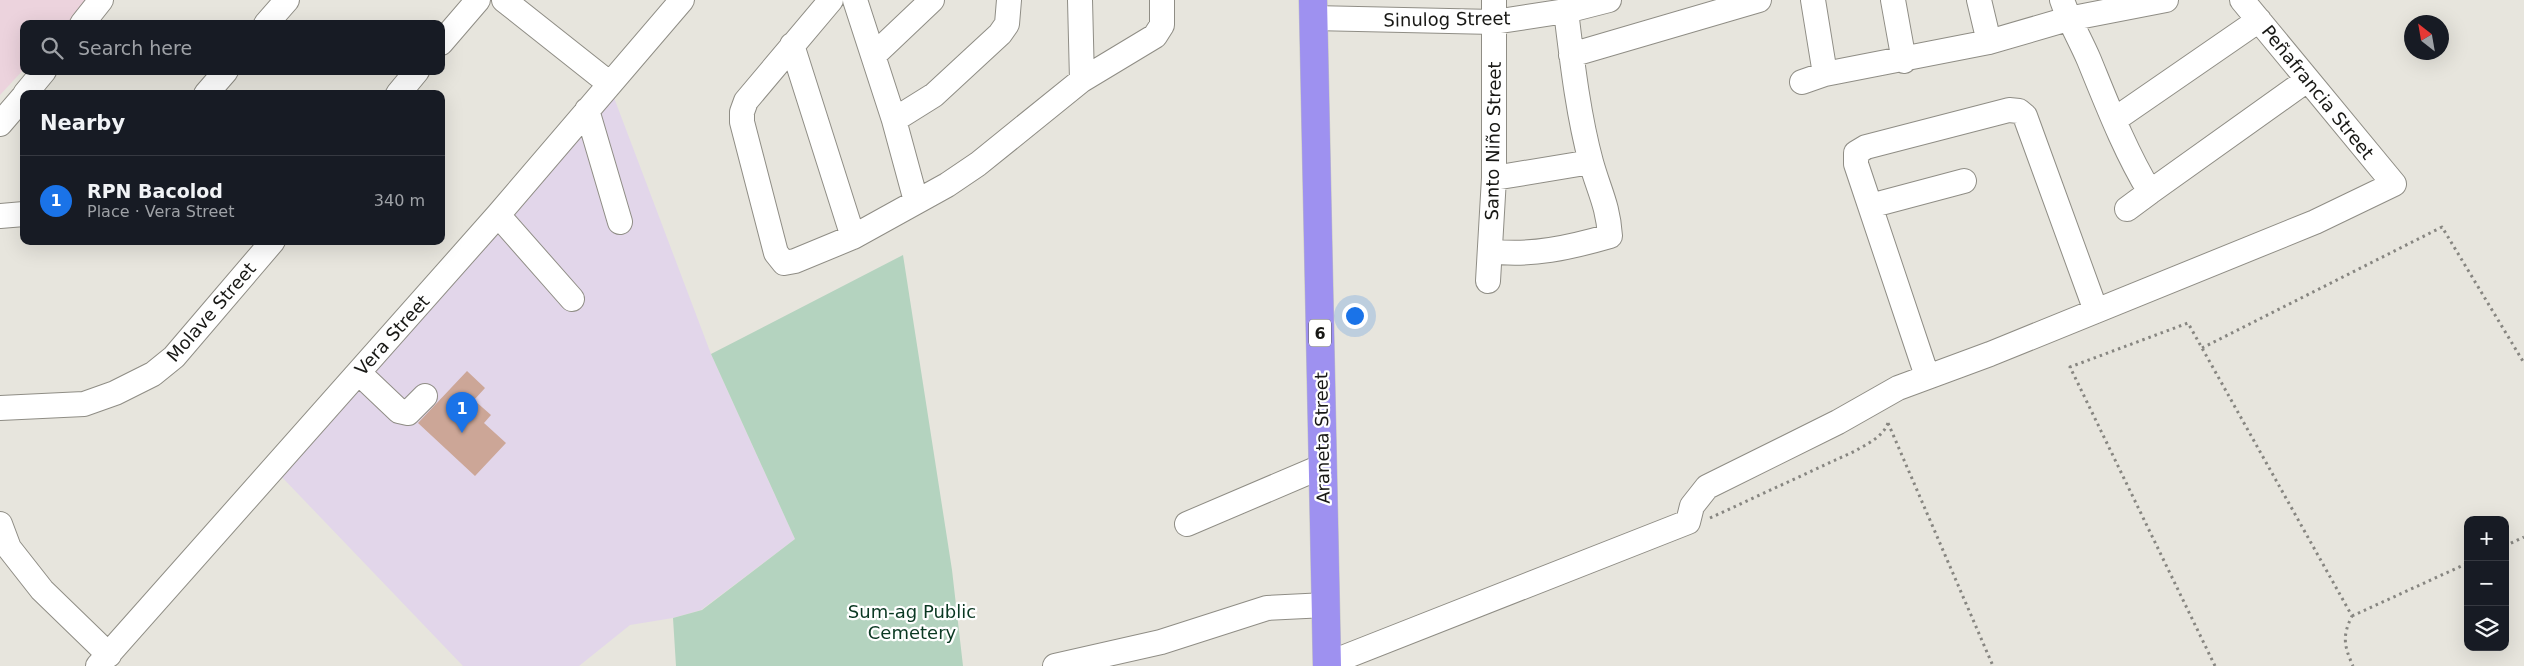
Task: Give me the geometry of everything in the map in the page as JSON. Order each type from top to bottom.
[{"type":"highway","name":"Araneta Street","points":[[1313,9],[1326,665]]},
{"type":"street","points":[[85,20],[101,0]]},
{"type":"street","points":[[270,20],[287,0]]},
{"type":"street","points":[[445,38],[478,0]]},
{"type":"street","points":[[504,0],[610,84]]},
{"type":"street","name":"Vera Street","points":[[103,660],[498,215],[682,0]]},
{"type":"street","points":[[831,0],[746,101],[742,112],[742,122],[776,254],[784,263],[795,261],[853,237],[947,185],[978,164],[1082,80],[1160,31],[1162,0]]},
{"type":"street","points":[[855,0],[894,120],[916,201]]},
{"type":"street","points":[[874,55],[932,0]]},
{"type":"street","points":[[894,120],[923,104],[1000,34],[1007,24],[1009,0]]},
{"type":"street","points":[[1080,0],[1082,80]]},
{"type":"street","name":"Sinulog Street","points":[[1313,9],[1566,11],[1609,0]]},
{"type":"street","points":[[1571,54],[1758,0]]},
{"type":"street","points":[[1813,0],[1825,74]]},
{"type":"street","points":[[1893,0],[1904,61]]},
{"type":"street","points":[[1979,0],[1989,42]]},
{"type":"street","name":"Peñafrancia Street","points":[[2096,311],[2315,222],[2394,184],[2242,0]]},
{"type":"street","points":[[1802,82],[1825,74],[1904,61],[1989,42],[2065,9],[2154,2]]},
{"type":"street","points":[[2065,9],[2079,36],[2114,120],[2150,192]]},
{"type":"street","name":"Santo Niño Street","points":[[1488,281],[1494,178],[1494,11]]},
{"type":"street","points":[[1490,251],[1512,254],[1583,244],[1610,236],[1608,211],[1591,162],[1571,54],[1566,11]]},
{"type":"street","points":[[2114,120],[2260,20]]},
{"type":"street","points":[[792,45],[853,237]]},
{"type":"street","points":[[29,90],[41,75]]},
{"type":"street","points":[[209,90],[223,75]]},
{"type":"street","points":[[401,90],[414,75]]},
{"type":"street","points":[[2127,209],[2307,80]]},
{"type":"street","points":[[0,124],[20,101]]},
{"type":"street","points":[[586,110],[620,222]]},
{"type":"street","points":[[1326,665],[1688,522],[1692,506],[1707,487],[1898,388],[1990,354],[2096,311],[2025,116],[2019,111],[2009,110],[1866,147],[1856,153],[1856,164],[1927,376]]},
{"type":"street","points":[[1494,178],[1591,162]]},
{"type":"street","points":[[1870,206],[1964,181]]},
{"type":"street","points":[[0,216],[20,214]]},
{"type":"street","points":[[498,215],[572,299]]},
{"type":"street","name":"Molave Street","points":[[0,408],[84,404],[115,394],[153,374],[174,357],[270,245]]},
{"type":"street","points":[[358,373],[399,411],[408,413],[425,396]]},
{"type":"street","points":[[1187,524],[1323,466]]},
{"type":"street","points":[[0,524],[9,548],[42,590],[103,660]]},
{"type":"street","points":[[1055,666],[1124,659],[1267,608],[1326,606]]},
{"type":"path","points":[[2202,348],[2442,227],[2524,363]]},
{"type":"path","points":[[2215,666],[2070,367],[2188,323],[2352,616]]},
{"type":"path","points":[[1880,399],[1888,423],[1993,666]]},
{"type":"path","points":[[1688,522],[1717,515],[1826,466],[1874,440],[1886,429],[1888,423]]},
{"type":"path","points":[[2509,544],[2524,537]]},
{"type":"path","points":[[2353,666],[2348,656],[2344,631],[2352,616],[2464,565]]},
{"type":"shaded area","points":[[0,0],[88,0],[70,20],[20,20],[20,73],[0,95]]},
{"type":"shaded area","points":[[613,95],[711,354],[795,539],[701,610],[673,618],[630,625],[579,666],[463,666],[278,473]]},
{"type":"green space","name":"Sum-ag Public Cemetery","points":[[903,255],[952,570],[963,666],[676,666],[673,618],[702,610],[795,539],[711,354]]},
{"type":"building","points":[[467,371],[485,388],[474,400],[491,415],[484,423],[506,443],[475,476],[418,423]]},
{"type":"place","name":"RPN Bacolod","points":[[462,433]]}]
